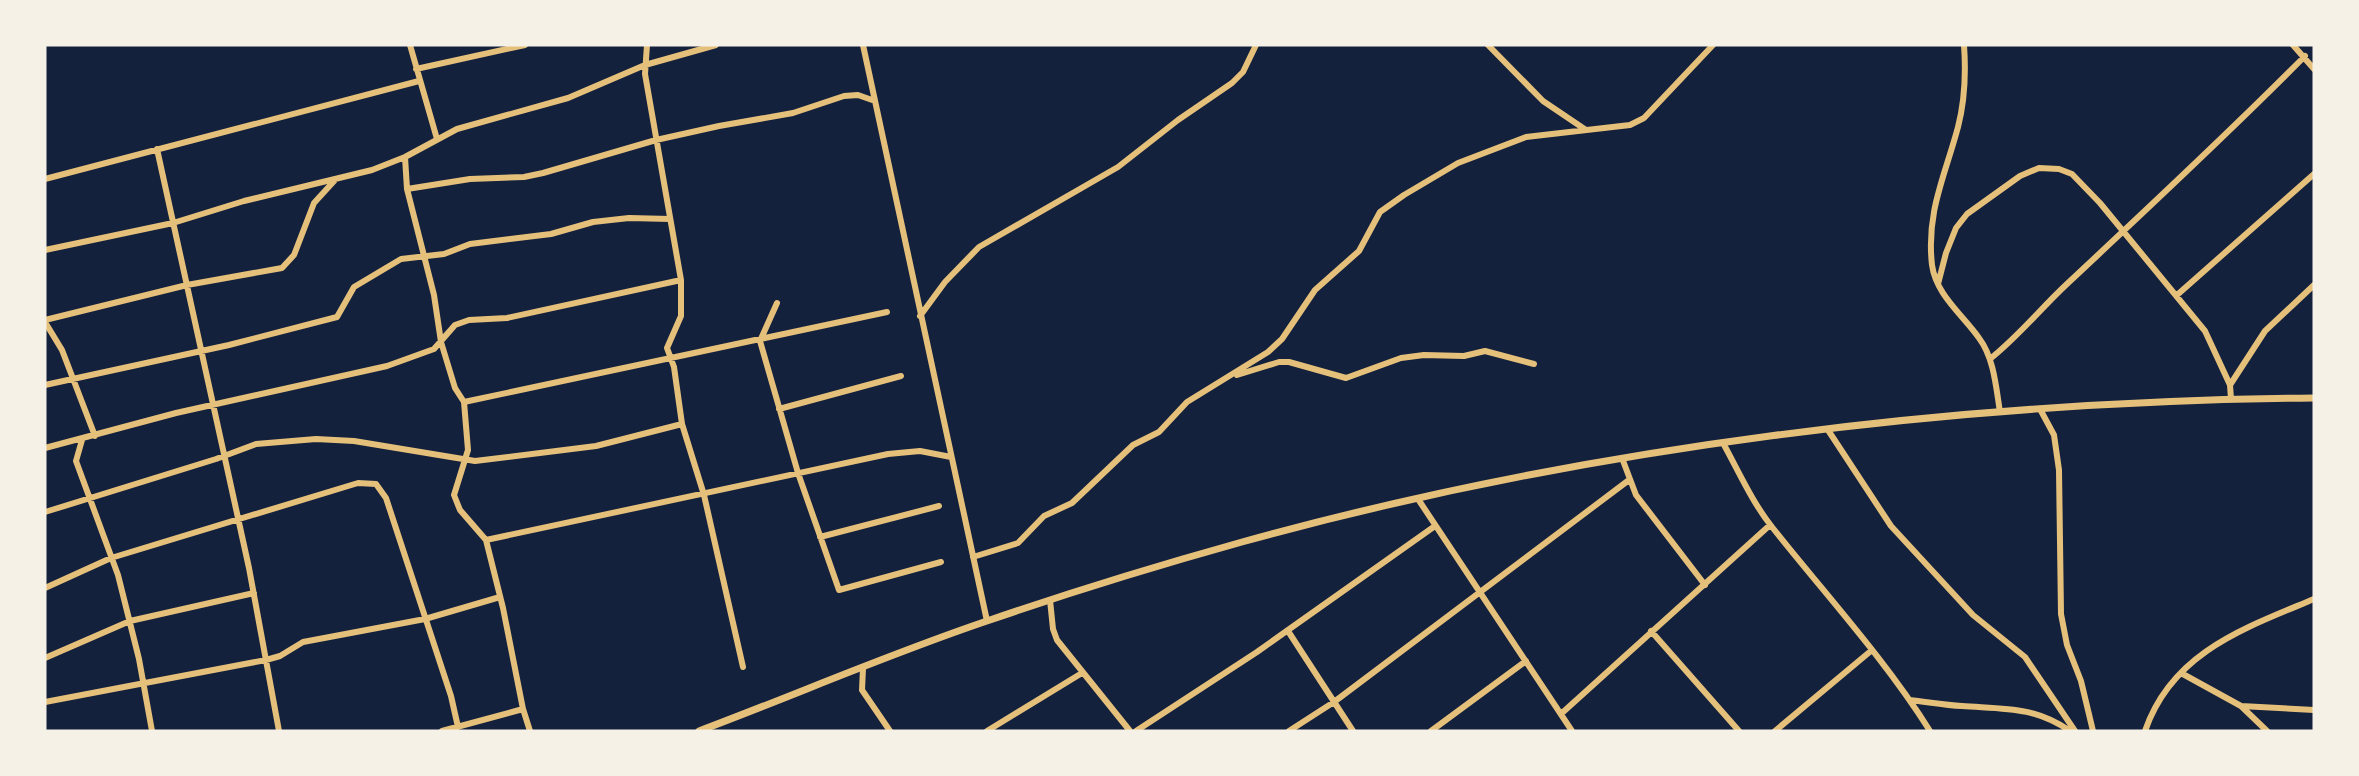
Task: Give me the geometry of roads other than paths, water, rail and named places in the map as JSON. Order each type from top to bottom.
[{"type":"street","points":[[410,45],[437,139]]},
{"type":"street","points":[[416,69],[525,45]]},
{"type":"street","points":[[648,45],[645,66],[681,280],[681,316],[667,348],[671,358],[682,424],[704,495],[743,667]]},
{"type":"street","points":[[45,250],[173,223],[385,166],[468,125],[512,115],[575,96],[645,66],[717,45]]},
{"type":"street","points":[[863,45],[987,621]]},
{"type":"street","points":[[920,316],[945,282],[979,247],[1118,167],[1178,120],[1232,83],[1243,72],[1256,45]]},
{"type":"street","points":[[1488,45],[1543,101],[1587,130]]},
{"type":"street","points":[[973,557],[1018,543],[1044,516],[1072,503],[1133,445],[1159,432],[1187,402],[1231,377],[1282,339],[1315,290],[1359,251],[1375,218],[1392,203],[1458,163],[1526,137],[1630,125],[1644,118],[1713,45]]},
{"type":"street","points":[[1964,45],[1965,88],[1959,126],[1933,210],[1932,267],[1938,284],[1980,338],[1990,359],[2000,412]]},
{"type":"street","points":[[2293,45],[2314,69]]},
{"type":"street","points":[[1990,359],[2011,342],[2066,285],[2124,233],[2305,57]]},
{"type":"street","points":[[45,178],[419,81]]},
{"type":"street","points":[[407,189],[480,178],[534,175],[718,126],[772,119],[844,96],[858,95],[875,101]]},
{"type":"street","points":[[157,150],[239,518],[279,731]]},
{"type":"street","points":[[405,157],[407,189],[434,294],[441,342],[455,388],[464,402],[468,440],[467,460],[454,495],[460,510],[486,540],[523,709],[530,731]]},
{"type":"street","points":[[1938,284],[1946,253],[1956,228],[1967,214],[2020,176],[2039,168],[2051,167],[2072,174],[2177,295],[2212,343],[2230,385],[2231,399]]},
{"type":"street","points":[[2177,295],[2314,174]]},
{"type":"street","points":[[95,436],[63,350],[45,321],[187,285],[273,270],[288,264],[294,255],[314,203],[336,179]]},
{"type":"street","points":[[45,385],[201,351],[337,317],[341,313],[347,295],[362,281],[401,259],[444,255],[470,243],[551,234],[593,222],[629,218],[670,219]]},
{"type":"street","points":[[45,448],[213,404],[387,366],[427,352],[441,342],[455,325],[469,320],[507,318],[681,280]]},
{"type":"street","points":[[2230,385],[2265,331],[2314,285]]},
{"type":"street","points":[[777,303],[760,339],[798,473],[839,590],[941,562]]},
{"type":"street","points":[[464,402],[887,312]]},
{"type":"street","points":[[1231,377],[1289,362],[1346,378],[1401,358],[1424,355],[1464,356],[1485,351],[1534,364]]},
{"type":"street","points":[[779,409],[901,376]]},
{"type":"street","points":[[699,731],[987,621],[1050,600],[1244,541],[1418,499],[1622,458],[1828,430],[2040,409],[2231,399],[2314,398]]},
{"type":"street","points":[[2040,409],[2054,435],[2059,470],[2061,614],[2067,645],[2081,681],[2093,731]]},
{"type":"street","points":[[45,512],[256,444],[316,439],[354,441],[467,460],[499,459],[596,446],[682,424]]},
{"type":"street","points":[[1828,430],[1891,526],[1973,615],[2025,657],[2075,731]]},
{"type":"street","points":[[82,440],[76,461],[111,558],[130,621],[152,731]]},
{"type":"street","points":[[1723,443],[1770,525],[1872,650],[1930,731]]},
{"type":"street","points":[[486,540],[899,453],[920,451],[951,457]]},
{"type":"street","points":[[1622,458],[1636,495],[1705,585]]},
{"type":"street","points":[[1289,731],[1334,702],[1629,480]]},
{"type":"street","points":[[45,588],[111,558],[134,553],[239,518],[358,483],[376,484],[386,498],[451,696],[458,727]]},
{"type":"street","points":[[1418,499],[1572,731]]},
{"type":"street","points":[[820,537],[939,506]]},
{"type":"street","points":[[1562,713],[1770,525]]},
{"type":"street","points":[[1136,731],[1288,631],[1435,526]]},
{"type":"street","points":[[45,658],[130,621],[254,594]]},
{"type":"street","points":[[45,702],[266,660],[280,656],[303,642],[425,619],[500,597]]},
{"type":"street","points":[[2145,731],[2163,696],[2181,673],[2221,640],[2252,622],[2314,598]]},
{"type":"street","points":[[1050,600],[1053,628],[1057,640],[1130,731]]},
{"type":"street","points":[[1288,631],[1353,731]]},
{"type":"street","points":[[1651,631],[1739,731]]},
{"type":"street","points":[[1775,731],[1872,650]]},
{"type":"street","points":[[1431,731],[1526,661]]},
{"type":"street","points":[[863,668],[861,685],[864,694],[890,731]]},
{"type":"street","points":[[987,731],[1082,673]]},
{"type":"street","points":[[2181,673],[2241,706],[2267,731]]},
{"type":"street","points":[[1910,700],[1961,706],[2010,708],[2054,720],[2070,731]]},
{"type":"street","points":[[2241,706],[2314,710]]},
{"type":"street","points":[[442,731],[523,709]]}]
